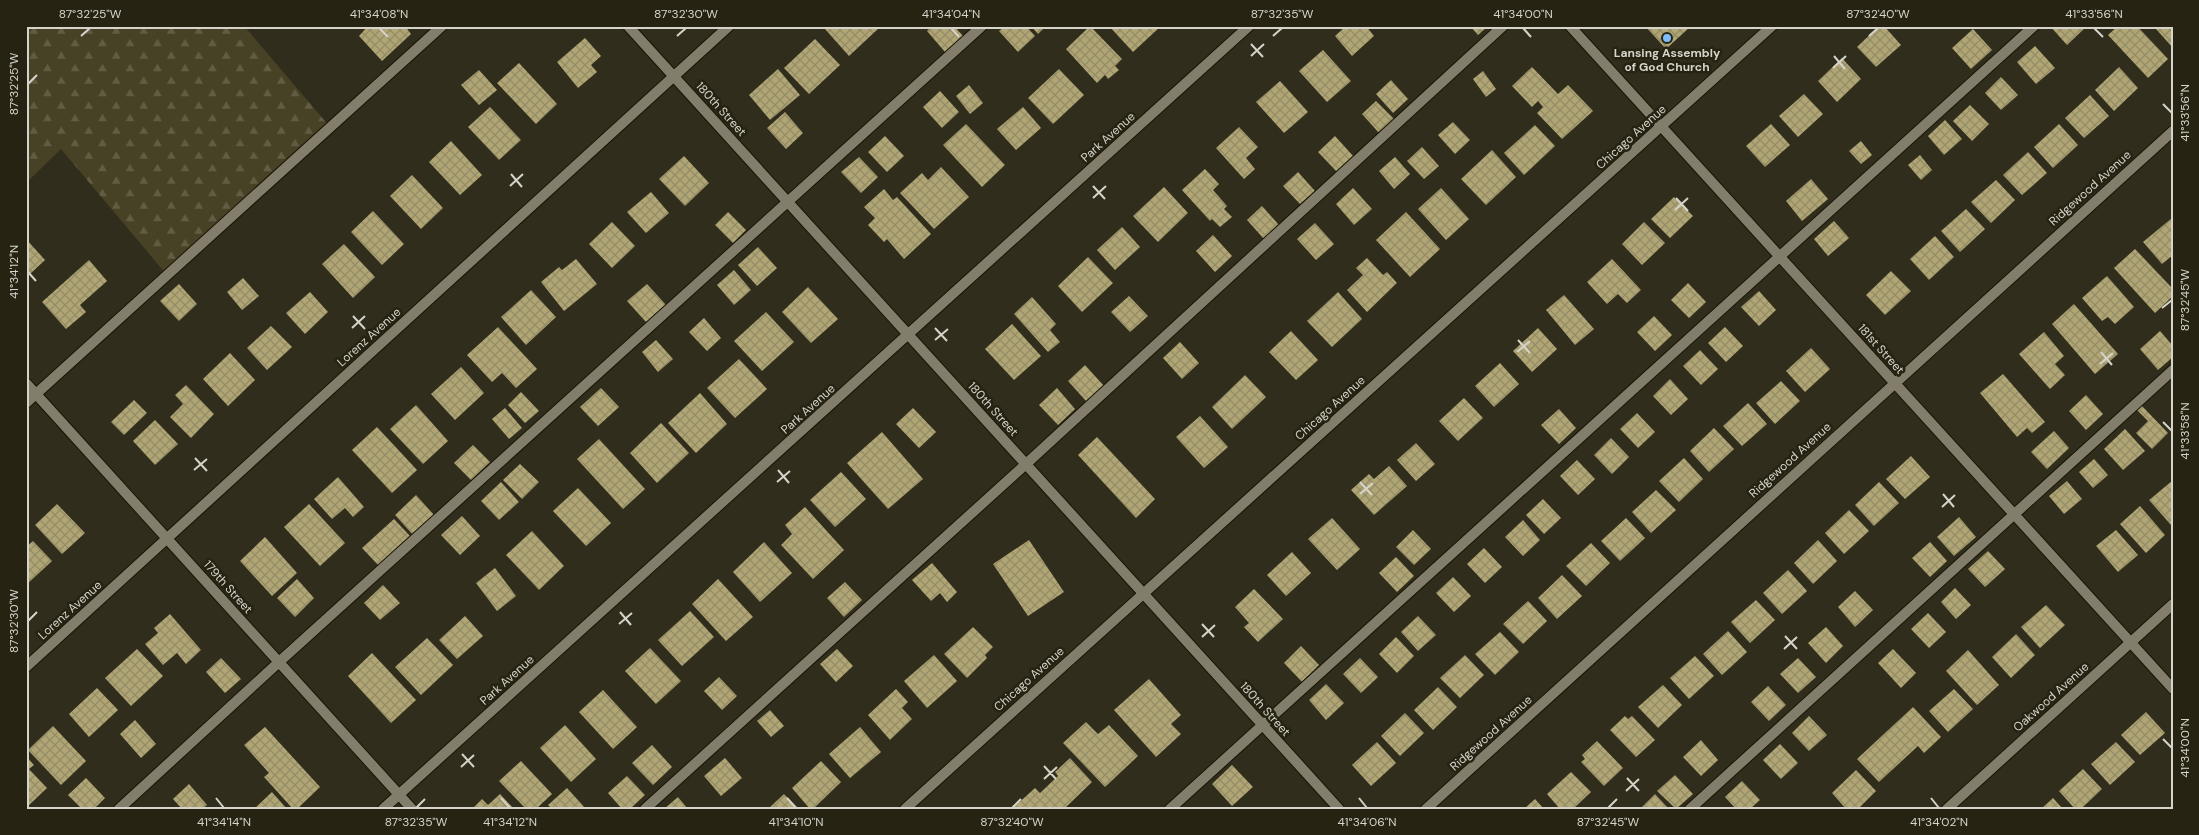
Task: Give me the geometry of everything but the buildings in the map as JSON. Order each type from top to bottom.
[{"type":"street","points":[[26,403],[442,26]]},
{"type":"street","name":"180th Street","points":[[628,26],[1340,809]]},
{"type":"street","name":"Lorenz Avenue","points":[[26,667],[729,26]]},
{"type":"street","points":[[119,809],[982,26]]},
{"type":"street","name":"Park Avenue","points":[[383,809],[1249,26]]},
{"type":"street","points":[[644,809],[1026,464],[1503,26]]},
{"type":"street","name":"181st Street","points":[[1570,26],[2173,689]]},
{"type":"street","name":"Chicago Avenue","points":[[905,809],[1143,592],[1772,26]]},
{"type":"street","points":[[1170,809],[2034,26]]},
{"type":"street","name":"Ridgewood Avenue","points":[[1426,809],[1894,382],[2173,131]]},
{"type":"street","points":[[1690,809],[2173,370]]},
{"type":"street","name":"179th Street","points":[[26,382],[412,809]]},
{"type":"street","name":"Oakwood Avenue","points":[[1947,809],[2173,604]]},
{"type":"green space","points":[[26,26],[244,26],[330,127],[167,275],[61,149],[26,183]]},
{"type":"place","name":"Lansing Assembly of God Church","points":[[1667,38]]}]
